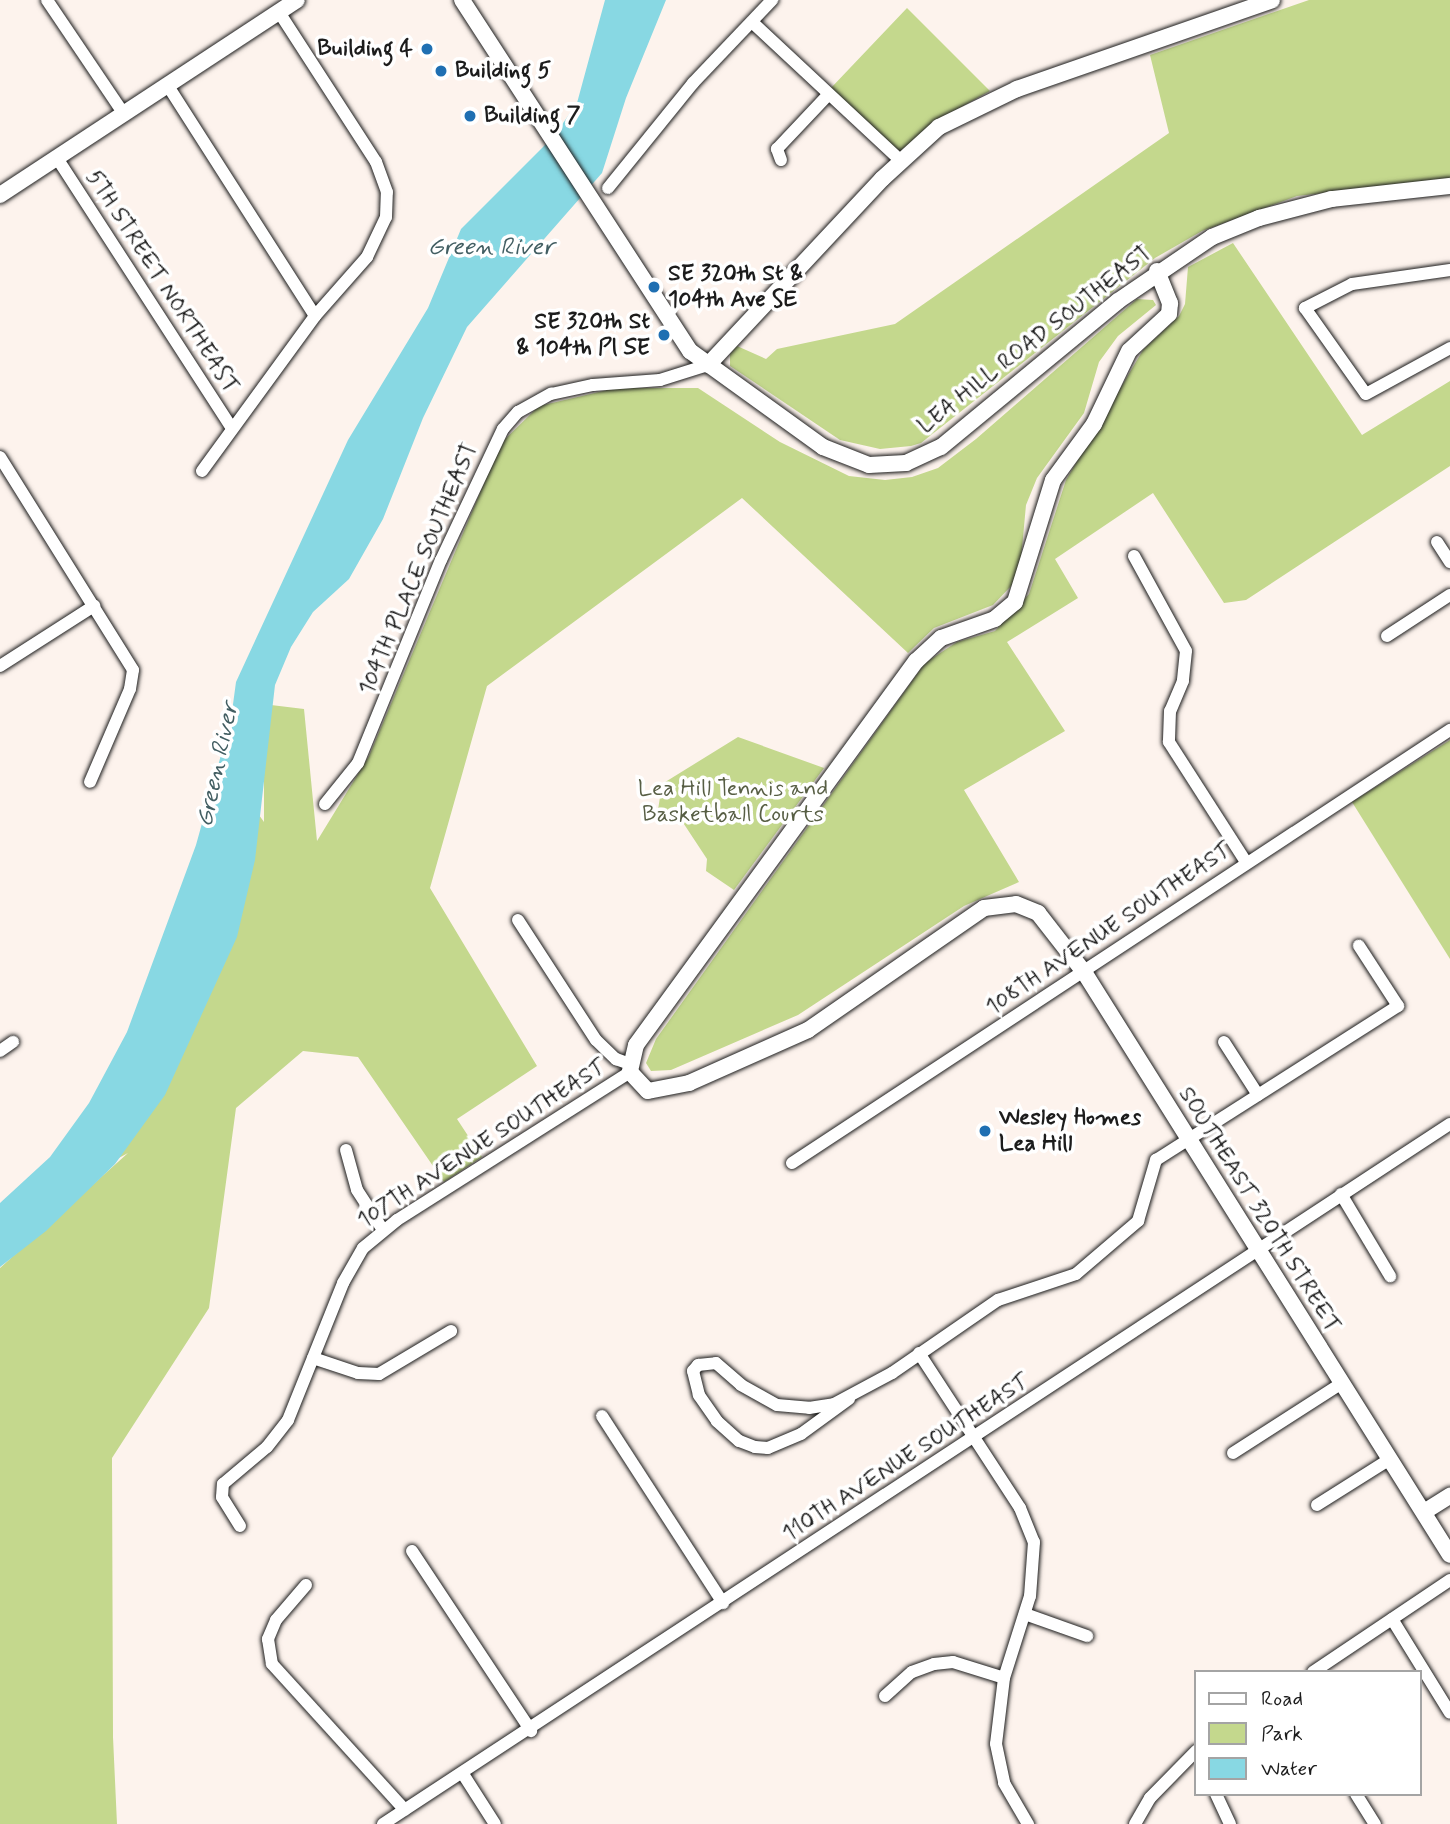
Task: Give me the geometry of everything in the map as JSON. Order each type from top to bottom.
[{"type":"street","points":[[47,0],[124,114]]},
{"type":"street","points":[[0,195],[297,0]]},
{"type":"street","points":[[463,0],[677,336],[708,365],[901,161],[939,127],[982,103],[1272,0]]},
{"type":"street","points":[[608,188],[693,83],[772,0]]},
{"type":"street","points":[[202,471],[315,316],[367,257],[385,224],[387,192],[373,155],[279,12]]},
{"type":"street","points":[[752,22],[901,161]]},
{"type":"street","points":[[167,86],[315,316]]},
{"type":"street","points":[[780,160],[777,149],[828,95]]},
{"type":"street","name":"5TH STREET NORTHEAST","points":[[57,158],[232,428]]},
{"type":"street","name":"LEA HILL ROAD SOUTHEAST","points":[[708,365],[849,461],[869,465],[906,463],[958,435],[1157,271],[1234,227],[1298,206],[1368,193],[1450,186]]},
{"type":"street","points":[[1450,270],[1352,284],[1305,308],[1366,394],[1450,348]]},
{"type":"street","points":[[518,920],[596,1040],[608,1053],[630,1068],[647,1029],[916,661],[941,638],[986,623],[1015,602],[1053,480],[1094,424],[1131,348],[1169,314],[1170,303],[1157,271]]},
{"type":"street","name":"104TH PLACE SOUTHEAST","points":[[325,804],[358,763],[441,560],[503,429],[518,412],[551,394],[593,385],[660,380],[708,365]]},
{"type":"street","points":[[0,457],[134,674],[90,782]]},
{"type":"street","points":[[1437,542],[1450,562]]},
{"type":"street","points":[[1134,556],[1186,651],[1182,681],[1170,710],[1169,742],[1246,862]]},
{"type":"street","points":[[1387,636],[1450,595]]},
{"type":"street","points":[[0,666],[94,606]]},
{"type":"street","name":"108TH AVENUE SOUTHEAST","points":[[792,1163],[1450,730]]},
{"type":"street","name":"SOUTHEAST 320TH STREET","points":[[630,1068],[639,1085],[661,1091],[772,1048],[828,1018],[967,917],[991,905],[1016,904],[1044,918],[1084,972],[1186,1140],[1450,1555]]},
{"type":"street","points":[[849,1399],[794,1408],[758,1395],[716,1363],[698,1365],[693,1371],[696,1388],[717,1421],[739,1441],[768,1448],[801,1434],[998,1300],[1076,1274],[1138,1222],[1153,1165],[1186,1140],[1398,1006],[1359,946]]},
{"type":"street","points":[[0,1051],[13,1042]]},
{"type":"street","points":[[1224,1042],[1258,1095]]},
{"type":"street","name":"107TH AVENUE SOUTHEAST","points":[[240,1525],[221,1494],[224,1481],[283,1428],[349,1270],[383,1230],[630,1068]]},
{"type":"street","name":"110TH AVENUE SOUTHEAST","points":[[383,1824],[531,1731],[1256,1248],[1450,1124]]},
{"type":"street","points":[[346,1150],[357,1189],[383,1230]]},
{"type":"street","points":[[1340,1194],[1390,1276]]},
{"type":"street","points":[[313,1358],[358,1373],[379,1374],[451,1331]]},
{"type":"street","points":[[919,1353],[976,1437],[1031,1531],[1035,1558],[1025,1615],[1004,1678],[998,1759],[1004,1783],[1028,1824]]},
{"type":"street","points":[[1233,1453],[1342,1383]]},
{"type":"street","points":[[602,1416],[723,1603]]},
{"type":"street","points":[[1317,1506],[1390,1459]]},
{"type":"street","points":[[1424,1512],[1450,1496]]},
{"type":"street","points":[[412,1551],[531,1731]]},
{"type":"street","points":[[1316,1670],[1450,1580]]},
{"type":"street","points":[[306,1585],[272,1629],[268,1639],[272,1664],[405,1810]]},
{"type":"street","points":[[1025,1615],[1087,1636]]},
{"type":"street","points":[[1392,1619],[1450,1713]]},
{"type":"street","points":[[885,1696],[912,1672],[934,1664],[953,1662],[1004,1678]]},
{"type":"street","points":[[1135,1824],[1150,1798],[1194,1757]]},
{"type":"street","points":[[463,1774],[495,1824]]},
{"type":"street","points":[[1217,1796],[1230,1824]]},
{"type":"street","points":[[1357,1796],[1374,1824]]},
{"type":"green space","points":[[1309,0],[1450,0],[1450,179],[1297,196],[1202,231],[1155,258],[921,443],[911,446],[880,449],[840,440],[730,366],[730,354],[737,346],[766,359],[777,349],[895,324],[1169,133],[1150,55]]},
{"type":"green space","points":[[907,8],[990,91],[945,116],[899,152],[830,89]]},
{"type":"green space","points":[[1233,243],[1362,435],[1450,381],[1450,466],[1246,600],[1224,603],[1153,493],[1055,559],[1078,598],[1007,642],[1065,731],[964,790],[1019,882],[964,906],[798,1015],[671,1070],[651,1071],[646,1063],[656,1039],[925,663],[957,642],[995,631],[1029,594],[1066,480],[1143,350],[1179,316],[1185,304],[1188,267]]},
{"type":"green space","points":[[1137,299],[1153,300],[1156,305],[1118,336],[1099,362],[1084,413],[1037,478],[1026,505],[1021,559],[1013,584],[993,605],[934,628],[908,653],[742,498],[487,686],[430,888],[537,1066],[457,1119],[482,1157],[444,1182],[358,1057],[303,1051],[236,1108],[209,1308],[112,1458],[113,1737],[117,1824],[0,1824],[0,1268],[128,1153],[67,1186],[249,801],[264,822],[264,757],[271,705],[304,709],[317,841],[369,756],[501,443],[539,406],[616,388],[698,388],[780,442],[849,476],[885,480],[912,477],[938,468],[976,439]]},
{"type":"green space","name":"Lea Hill Tennis and Basketball Courts","points":[[738,737],[824,768],[734,890],[706,871],[707,859],[678,815],[658,810],[662,784]]},
{"type":"green space","points":[[1450,740],[1450,959],[1352,802]]},
{"type":"water","name":"Green River","points":[[605,0],[666,0],[626,98],[602,173],[467,327],[423,418],[383,519],[349,579],[313,612],[291,647],[275,685],[255,860],[237,937],[165,1095],[115,1164],[46,1231],[0,1267],[0,1203],[50,1157],[89,1103],[127,1032],[196,845],[231,719],[236,682],[348,440],[428,308],[461,229],[554,136],[577,103]]},
{"type":"place","name":"Building 4","points":[[427,49]]},
{"type":"place","name":"Building 5","points":[[441,71]]},
{"type":"place","name":"Building 7","points":[[470,116]]},
{"type":"place","name":"SE 320th St & 104th Ave SE","points":[[654,287]]},
{"type":"place","name":"SE 320th St & 104th Pl SE","points":[[664,335]]},
{"type":"place","name":"Wesley Homes Lea Hill","points":[[985,1131]]}]
